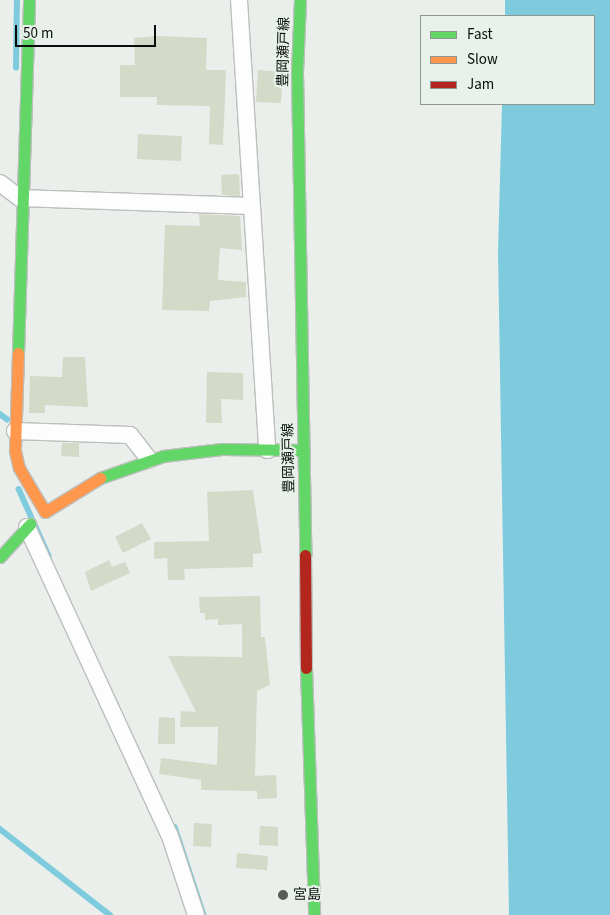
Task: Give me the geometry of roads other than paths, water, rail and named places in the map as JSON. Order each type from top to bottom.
[{"type":"main road","points":[[29,0],[20,198],[15,431],[17,462],[45,512],[108,473],[149,460],[215,450],[304,450]]},
{"type":"main road","name":"豊岡瀬戸線","points":[[300,0],[297,73],[314,915]]},
{"type":"main road","points":[[0,557],[28,526]]},
{"type":"street","points":[[239,0],[267,450]]},
{"type":"street","points":[[0,183],[20,198],[251,206]]},
{"type":"street","points":[[15,431],[130,435],[149,460]]},
{"type":"street","points":[[28,526],[170,836],[196,915]]},
{"type":"water","points":[[505,0],[610,0],[610,915],[509,915],[498,252],[502,105],[595,105],[595,15],[505,15]]},
{"type":"waterway","points":[[16,68],[17,0]]},
{"type":"waterway","points":[[0,414],[7,419]]},
{"type":"waterway","points":[[19,489],[49,556]]},
{"type":"waterway","points":[[175,827],[204,915]]},
{"type":"waterway","points":[[0,829],[110,915]]},
{"type":"place","name":"宮島","points":[[283,895]]}]
